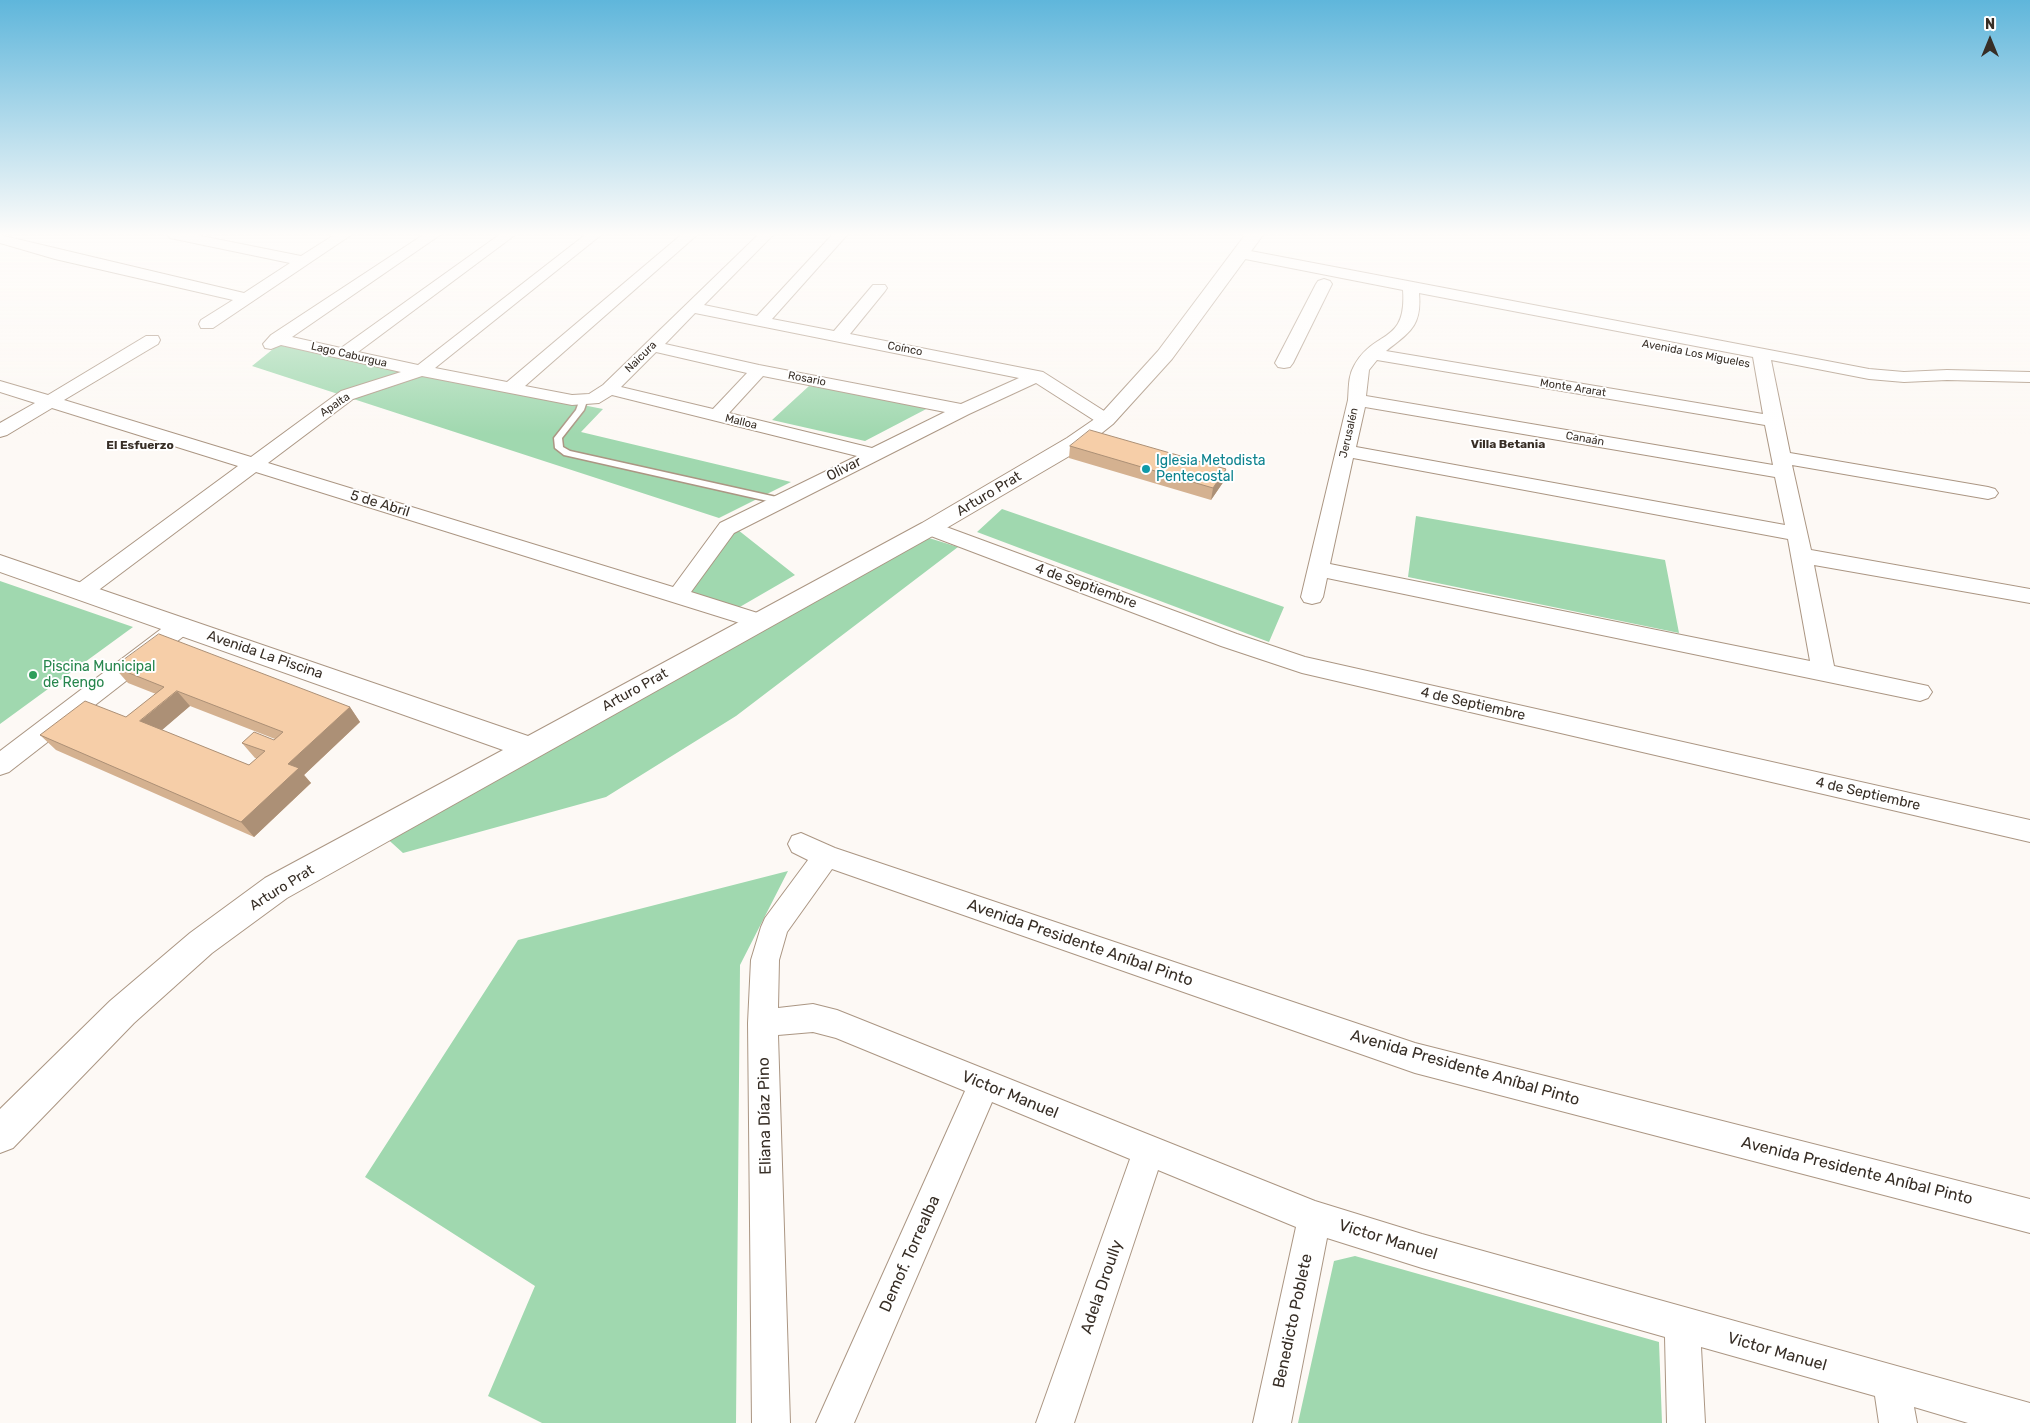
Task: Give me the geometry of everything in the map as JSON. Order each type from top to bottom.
[{"type":"main road","name":"Arturo Prat","points":[[0,1135],[122,1012],[201,943],[268,894],[930,528],[1075,443],[1106,420],[1165,355],[1205,301]]},
{"type":"main road","name":"Avenida La Piscina","points":[[0,563],[84,590],[530,748]]},
{"type":"street","points":[[207,324],[239,301]]},
{"type":"street","name":"Lago Caburgua","points":[[334,301],[271,344],[344,354],[421,371]]},
{"type":"street","points":[[344,354],[416,301]]},
{"type":"street","name":"Apalta","points":[[84,590],[347,395],[421,371],[510,301]]},
{"type":"street","points":[[510,389],[612,301]]},
{"type":"street","name":"Naicura","points":[[577,400],[593,399],[609,389],[700,301]]},
{"type":"street","points":[[761,321],[779,301]]},
{"type":"street","points":[[839,336],[869,301]]},
{"type":"street","points":[[1284,364],[1315,301]]},
{"type":"street","name":"Jerusalén","points":[[1312,597],[1357,400],[1360,371],[1364,362],[1402,333],[1411,319],[1412,301]]},
{"type":"street","name":"Avenida Los Migueles","points":[[1451,301],[1763,360],[1882,388],[1915,390],[1941,387],[1947,375],[2030,377]]},
{"type":"street","name":"Coínco","points":[[693,308],[1037,376],[1106,420]]},
{"type":"street","points":[[0,431],[152,340]]},
{"type":"street","name":"Rosario","points":[[652,346],[759,370],[963,410]]},
{"type":"street","name":"Monte Ararat","points":[[1373,354],[1774,421]]},
{"type":"street","points":[[1763,360],[1782,465],[1803,556],[1824,673]]},
{"type":"street","points":[[717,416],[759,370]]},
{"type":"street","points":[[421,371],[577,400]]},
{"type":"street","name":"Olivar","points":[[678,595],[727,528],[873,454],[1037,376]]},
{"type":"street","name":"5 de Abril","points":[[0,386],[678,595],[759,622]]},
{"type":"street","name":"Malloa","points":[[609,389],[873,454]]},
{"type":"street","name":"Canaán","points":[[1357,400],[1782,465],[1988,492]]},
{"type":"street","points":[[1345,450],[1798,534]]},
{"type":"street","name":"4 de Septiembre","points":[[930,528],[1229,640],[1302,665],[2030,832]]},
{"type":"street","points":[[1803,556],[2030,596]]},
{"type":"street","points":[[1318,569],[1920,692]]},
{"type":"street","points":[[0,746],[174,623]]},
{"type":"street","points":[[0,765],[174,623]]},
{"type":"street","name":"Eliana Díaz Pino","points":[[771,1423],[763,1023],[764,960],[775,927],[814,850]]},
{"type":"street","name":"Avenida Presidente Aníbal Pinto","points":[[814,850],[1415,1058],[2030,1216]]},
{"type":"street","name":"Victor Manuel","points":[[763,1023],[813,1018],[837,1024],[1315,1218],[1422,1251],[2030,1422]]},
{"type":"street","name":"Demof. Torrealba","points":[[835,1423],[984,1084]]},
{"type":"street","name":"Adela Droully","points":[[1055,1423],[1149,1151]]},
{"type":"street","name":"Benedicto Poblete","points":[[1272,1423],[1315,1218]]},
{"type":"street","points":[[1682,1324],[1686,1423]]},
{"type":"street","points":[[1891,1384],[1898,1423]]},
{"type":"lane","points":[[577,400],[580,410],[558,438],[559,448],[567,453],[781,501]]},
{"type":"green space","points":[[278,345],[603,409],[581,432],[791,482],[719,518],[252,366]]},
{"type":"green space","points":[[809,386],[932,406],[865,441],[772,420]]},
{"type":"green space","points":[[1002,509],[1284,607],[1269,642],[977,532]]},
{"type":"green space","points":[[1416,516],[1665,560],[1679,633],[1408,577]]},
{"type":"green space","points":[[733,526],[795,575],[738,608],[674,587]]},
{"type":"green space","points":[[916,534],[958,547],[736,716],[606,797],[403,853],[382,834]]},
{"type":"green space","name":"Piscina Municipal de Rengo","points":[[0,581],[133,627],[0,724]]},
{"type":"green space","points":[[788,871],[740,965],[736,1423],[542,1423],[488,1396],[535,1286],[365,1177],[518,940]]},
{"type":"green space","points":[[1355,1256],[1659,1342],[1662,1423],[1298,1423],[1334,1261]]},
{"type":"building","points":[[1090,430],[1226,469],[1213,488],[1070,446]]},
{"type":"building","points":[[159,634],[350,707],[288,764],[299,768],[241,822],[40,735],[85,701],[126,717],[164,687],[114,667]],"holes":[[[177,691],[283,732],[274,740],[254,732],[242,743],[265,751],[249,765],[140,721]]]},
{"type":"place","name":"Iglesia Metodista Pentecostal","points":[[1146,469]]},
{"type":"place","name":"Piscina Municipal de Rengo","points":[[33,675]]},
{"type":"district","name":"Villa Betania","points":[[1508,445]]},
{"type":"district","name":"El Esfuerzo","points":[[140,446]]}]
